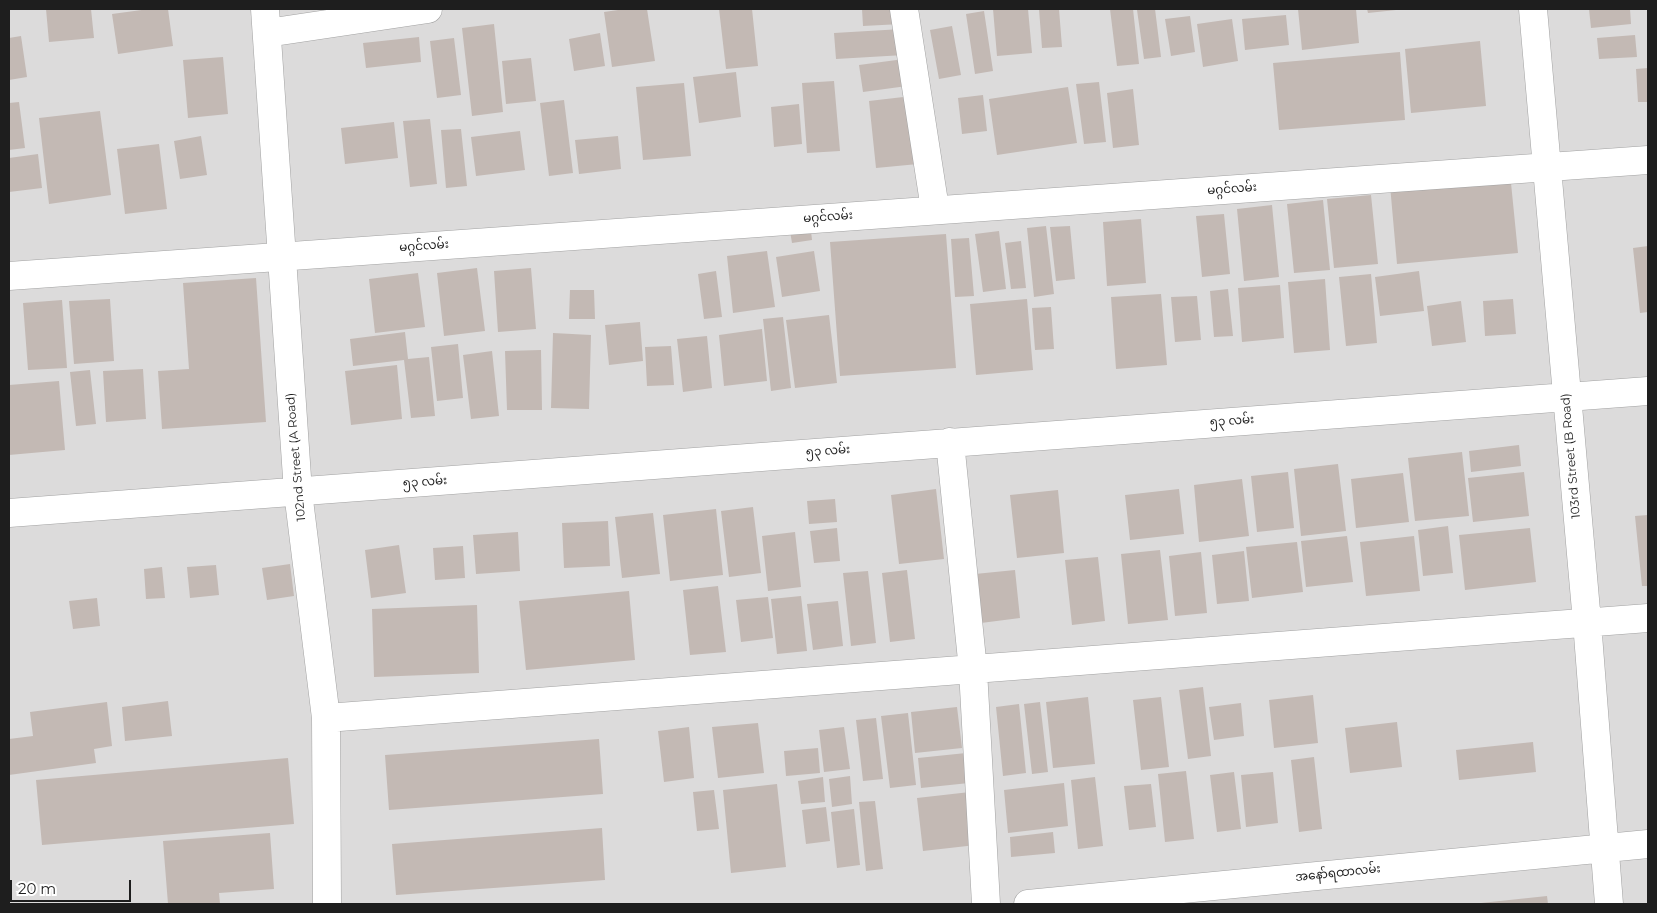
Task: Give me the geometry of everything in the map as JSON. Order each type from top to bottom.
[{"type":"street","points":[[266,21],[428,9]]},
{"type":"street","points":[[904,9],[935,209]]},
{"type":"street","name":"103rd Street (B Road)","points":[[1533,9],[1587,622],[1608,904]]},
{"type":"street","name":"102nd Street (A Road)","points":[[266,21],[298,492],[326,718],[327,904]]},
{"type":"street","name":"မဂ္ဂင်လမ်း","points":[[9,276],[1648,160]]},
{"type":"street","name":"၅၃ လမ်း","points":[[9,513],[1648,391]]},
{"type":"street","points":[[950,442],[973,670],[986,904]]},
{"type":"street","points":[[326,718],[1648,618]]},
{"type":"street","name":"အနော်ရထာလမ်း","points":[[1028,904],[1648,844]]},
{"type":"shaded area","points":[[9,9],[1648,9],[1648,904],[9,904]]},
{"type":"building","points":[[46,9],[91,9],[94,38],[49,42]]},
{"type":"building","points":[[149,9],[168,9],[173,46],[118,54],[112,14]]},
{"type":"building","points":[[625,9],[647,9],[655,61],[612,67],[604,12]]},
{"type":"building","points":[[719,9],[752,9],[758,66],[726,69]]},
{"type":"building","points":[[862,9],[900,9],[901,24],[863,26]]},
{"type":"building","points":[[993,9],[1028,9],[1032,53],[997,56]]},
{"type":"building","points":[[1039,9],[1059,9],[1062,47],[1042,48]]},
{"type":"building","points":[[1110,9],[1133,9],[1139,64],[1117,66]]},
{"type":"building","points":[[1155,9],[1161,57],[1144,59],[1137,10]]},
{"type":"building","points":[[1298,9],[1356,9],[1359,43],[1302,50]]},
{"type":"building","points":[[1367,9],[1396,9],[1396,10],[1368,13]]},
{"type":"building","points":[[1589,9],[1630,9],[1631,24],[1591,28]]},
{"type":"building","points":[[984,11],[993,71],[975,74],[966,14]]},
{"type":"building","points":[[1286,15],[1289,45],[1245,50],[1242,19]]},
{"type":"building","points":[[1190,16],[1195,52],[1171,56],[1165,19]]},
{"type":"building","points":[[1232,19],[1238,61],[1203,67],[1197,24]]},
{"type":"building","points":[[494,24],[503,112],[472,116],[462,28]]},
{"type":"building","points":[[952,26],[961,75],[939,79],[930,30]]},
{"type":"building","points":[[902,29],[904,55],[836,59],[834,33]]},
{"type":"building","points":[[600,33],[605,66],[574,71],[569,39]]},
{"type":"building","points":[[1635,35],[1637,57],[1599,59],[1597,38]]},
{"type":"building","points":[[21,36],[27,77],[9,80],[9,38]]},
{"type":"building","points":[[419,37],[421,62],[366,68],[363,43]]},
{"type":"building","points":[[454,38],[461,95],[437,98],[430,41]]},
{"type":"building","points":[[1480,41],[1486,106],[1411,113],[1405,49]]},
{"type":"building","points":[[1400,52],[1405,120],[1279,130],[1273,63]]},
{"type":"building","points":[[223,57],[228,114],[188,118],[183,60]]},
{"type":"building","points":[[531,58],[536,101],[506,104],[502,61]]},
{"type":"building","points":[[904,59],[907,86],[863,92],[859,65]]},
{"type":"building","points":[[1648,68],[1648,102],[1638,102],[1636,69]]},
{"type":"building","points":[[736,72],[741,117],[699,123],[693,77]]},
{"type":"building","points":[[834,81],[840,151],[807,153],[802,83]]},
{"type":"building","points":[[1099,82],[1106,142],[1084,144],[1076,84]]},
{"type":"building","points":[[684,83],[691,156],[643,160],[636,87]]},
{"type":"building","points":[[1068,87],[1077,143],[997,155],[989,99]]},
{"type":"building","points":[[1133,89],[1139,145],[1113,148],[1107,93]]},
{"type":"building","points":[[983,95],[987,131],[962,134],[958,98]]},
{"type":"building","points":[[912,96],[918,164],[876,168],[869,101]]},
{"type":"building","points":[[564,100],[573,173],[549,176],[540,103]]},
{"type":"building","points":[[19,102],[25,148],[9,150],[9,103]]},
{"type":"building","points":[[799,104],[802,144],[774,147],[771,107]]},
{"type":"building","points":[[100,111],[111,195],[49,204],[39,118]]},
{"type":"building","points":[[430,119],[437,184],[410,187],[403,121]]},
{"type":"building","points":[[394,122],[398,158],[345,164],[341,128]]},
{"type":"building","points":[[461,129],[467,186],[446,188],[441,130]]},
{"type":"building","points":[[520,131],[525,170],[476,176],[471,137]]},
{"type":"building","points":[[201,136],[207,175],[180,179],[174,141]]},
{"type":"building","points":[[618,136],[621,169],[579,174],[575,140]]},
{"type":"building","points":[[159,144],[167,209],[125,214],[117,149]]},
{"type":"building","points":[[38,154],[42,188],[9,192],[9,158]]},
{"type":"building","points":[[1510,173],[1518,253],[1397,264],[1390,185]]},
{"type":"building","points":[[1371,195],[1378,264],[1334,268],[1327,199]]},
{"type":"building","points":[[1323,200],[1330,270],[1294,273],[1287,204]]},
{"type":"building","points":[[1272,205],[1279,277],[1244,281],[1237,209]]},
{"type":"building","points":[[1224,214],[1230,274],[1202,277],[1196,216]]},
{"type":"building","points":[[1141,219],[1146,283],[1107,286],[1103,222]]},
{"type":"building","points":[[810,222],[812,240],[792,243],[789,225]]},
{"type":"building","points":[[1046,226],[1054,294],[1034,297],[1027,228]]},
{"type":"building","points":[[1070,226],[1075,279],[1056,281],[1050,227]]},
{"type":"building","points":[[999,231],[1006,289],[983,292],[975,234]]},
{"type":"building","points":[[946,234],[956,368],[840,376],[830,242]]},
{"type":"building","points":[[969,238],[974,296],[955,297],[951,239]]},
{"type":"building","points":[[1021,241],[1026,288],[1011,289],[1005,243]]},
{"type":"building","points":[[1648,246],[1648,312],[1640,313],[1633,248]]},
{"type":"building","points":[[767,251],[775,307],[733,313],[727,256]]},
{"type":"building","points":[[814,251],[820,291],[782,297],[776,257]]},
{"type":"building","points":[[477,268],[485,331],[444,336],[437,273]]},
{"type":"building","points":[[531,268],[536,329],[498,332],[494,271]]},
{"type":"building","points":[[716,271],[722,317],[704,319],[698,274]]},
{"type":"building","points":[[1419,271],[1424,311],[1380,316],[1375,277]]},
{"type":"building","points":[[418,273],[425,327],[375,333],[369,279]]},
{"type":"building","points":[[1371,274],[1377,343],[1346,346],[1339,277]]},
{"type":"building","points":[[256,278],[266,422],[162,429],[158,371],[189,369],[183,283]]},
{"type":"building","points":[[1325,279],[1330,350],[1294,353],[1288,282]]},
{"type":"building","points":[[1280,285],[1284,338],[1242,342],[1238,288]]},
{"type":"building","points":[[1228,289],[1233,336],[1214,337],[1210,291]]},
{"type":"building","points":[[570,290],[594,290],[595,319],[569,319]]},
{"type":"building","points":[[1161,294],[1167,365],[1116,369],[1111,297]]},
{"type":"building","points":[[1197,296],[1201,340],[1175,342],[1171,297]]},
{"type":"building","points":[[110,299],[114,361],[74,364],[69,301]]},
{"type":"building","points":[[1027,299],[1033,370],[976,375],[970,304]]},
{"type":"building","points":[[1513,299],[1516,334],[1485,336],[1483,301]]},
{"type":"building","points":[[62,300],[67,368],[28,370],[23,303]]},
{"type":"building","points":[[1461,301],[1466,342],[1432,346],[1427,306]]},
{"type":"building","points":[[1051,307],[1054,349],[1035,350],[1032,308]]},
{"type":"building","points":[[829,315],[837,383],[795,388],[786,320]]},
{"type":"building","points":[[783,317],[791,388],[771,391],[763,319]]},
{"type":"building","points":[[640,322],[643,361],[609,365],[605,325]]},
{"type":"building","points":[[762,329],[767,381],[724,386],[719,335]]},
{"type":"building","points":[[405,332],[408,359],[429,357],[435,416],[411,418],[404,360],[353,366],[350,339]]},
{"type":"building","points":[[553,333],[591,335],[589,409],[551,408]]},
{"type":"building","points":[[707,336],[712,388],[683,392],[677,339]]},
{"type":"building","points":[[458,344],[463,398],[437,401],[431,347]]},
{"type":"building","points":[[671,346],[674,385],[647,386],[645,347]]},
{"type":"building","points":[[541,350],[542,410],[507,410],[505,351]]},
{"type":"building","points":[[492,351],[499,416],[471,419],[463,355]]},
{"type":"building","points":[[397,365],[402,419],[351,425],[345,371]]},
{"type":"building","points":[[143,369],[146,419],[106,422],[103,371]]},
{"type":"building","points":[[90,370],[96,424],[76,426],[70,372]]},
{"type":"building","points":[[59,381],[65,450],[9,455],[9,385]]},
{"type":"building","points":[[1519,445],[1521,466],[1471,472],[1469,451]]},
{"type":"building","points":[[1462,452],[1469,516],[1415,521],[1408,458]]},
{"type":"building","points":[[1338,464],[1346,531],[1301,536],[1294,469]]},
{"type":"building","points":[[1288,472],[1294,528],[1257,532],[1251,476]]},
{"type":"building","points":[[1524,472],[1529,516],[1473,522],[1468,478]]},
{"type":"building","points":[[1403,473],[1409,522],[1356,528],[1351,479]]},
{"type":"building","points":[[1242,479],[1249,536],[1199,542],[1194,485]]},
{"type":"building","points":[[936,489],[944,559],[899,564],[891,495]]},
{"type":"building","points":[[1179,489],[1184,534],[1130,540],[1125,495]]},
{"type":"building","points":[[1058,490],[1064,553],[1017,558],[1010,495]]},
{"type":"building","points":[[835,499],[837,522],[809,524],[807,501]]},
{"type":"building","points":[[753,507],[761,573],[729,577],[721,511]]},
{"type":"building","points":[[716,509],[723,575],[670,581],[663,515]]},
{"type":"building","points":[[653,513],[660,574],[622,578],[615,517]]},
{"type":"building","points":[[1648,515],[1648,586],[1642,586],[1635,516]]},
{"type":"building","points":[[608,521],[610,566],[564,568],[562,523]]},
{"type":"building","points":[[1448,526],[1453,573],[1423,576],[1418,530]]},
{"type":"building","points":[[837,528],[840,561],[814,563],[810,531]]},
{"type":"building","points":[[1530,528],[1536,582],[1465,590],[1459,535]]},
{"type":"building","points":[[518,532],[520,571],[476,574],[473,535]]},
{"type":"building","points":[[795,532],[801,587],[768,591],[762,536]]},
{"type":"building","points":[[1347,536],[1353,582],[1306,587],[1301,541]]},
{"type":"building","points":[[1414,536],[1420,591],[1366,596],[1360,542]]},
{"type":"building","points":[[1297,542],[1303,592],[1252,598],[1246,547]]},
{"type":"building","points":[[399,545],[406,593],[371,598],[365,550]]},
{"type":"building","points":[[463,546],[465,578],[435,580],[433,548]]},
{"type":"building","points":[[1160,550],[1168,620],[1128,624],[1121,554]]},
{"type":"building","points":[[1244,551],[1249,601],[1217,604],[1212,555]]},
{"type":"building","points":[[1201,552],[1207,613],[1175,616],[1169,556]]},
{"type":"building","points":[[1098,557],[1105,621],[1072,625],[1065,560]]},
{"type":"building","points":[[290,564],[294,596],[267,600],[262,568]]},
{"type":"building","points":[[216,565],[219,595],[190,598],[187,567]]},
{"type":"building","points":[[162,567],[165,598],[146,599],[144,569]]},
{"type":"building","points":[[907,570],[915,639],[890,642],[882,573]]},
{"type":"building","points":[[1015,570],[1020,618],[981,623],[975,574]]},
{"type":"building","points":[[868,571],[876,643],[851,646],[843,573]]},
{"type":"building","points":[[718,586],[726,652],[690,655],[683,590]]},
{"type":"building","points":[[629,591],[635,660],[526,670],[519,601]]},
{"type":"building","points":[[801,596],[807,651],[777,654],[771,599]]},
{"type":"building","points":[[768,597],[773,638],[741,642],[736,600]]},
{"type":"building","points":[[97,598],[100,626],[73,629],[69,601]]},
{"type":"building","points":[[838,601],[843,646],[813,650],[807,604]]},
{"type":"building","points":[[477,605],[479,673],[374,677],[372,609]]},
{"type":"building","points":[[1203,687],[1211,756],[1188,759],[1179,690]]},
{"type":"building","points":[[1313,695],[1318,743],[1274,748],[1269,700]]},
{"type":"building","points":[[1088,697],[1095,764],[1053,768],[1046,702]]},
{"type":"building","points":[[1161,697],[1169,767],[1141,770],[1133,700]]},
{"type":"building","points":[[168,701],[172,736],[125,741],[122,707]]},
{"type":"building","points":[[107,702],[112,746],[94,749],[96,763],[9,775],[9,739],[33,736],[30,712]]},
{"type":"building","points":[[1040,702],[1048,772],[1032,774],[1024,704]]},
{"type":"building","points":[[1241,703],[1244,736],[1214,740],[1209,707]]},
{"type":"building","points":[[1019,704],[1026,773],[1003,776],[996,707]]},
{"type":"building","points":[[957,707],[962,748],[915,753],[911,712]]},
{"type":"building","points":[[908,713],[916,785],[890,788],[881,716]]},
{"type":"building","points":[[876,718],[883,779],[863,781],[856,720]]},
{"type":"building","points":[[1397,722],[1402,767],[1350,773],[1345,728]]},
{"type":"building","points":[[758,723],[764,773],[718,778],[712,727]]},
{"type":"building","points":[[689,727],[694,778],[664,782],[658,731]]},
{"type":"building","points":[[844,727],[850,769],[824,772],[819,730]]},
{"type":"building","points":[[599,739],[603,794],[389,810],[385,755]]},
{"type":"building","points":[[1533,742],[1536,772],[1459,780],[1456,750]]},
{"type":"building","points":[[818,748],[820,773],[786,776],[784,751]]},
{"type":"building","points":[[966,753],[969,783],[921,788],[918,758]]},
{"type":"building","points":[[1314,757],[1322,829],[1299,832],[1291,760]]},
{"type":"building","points":[[288,758],[294,824],[42,845],[36,780]]},
{"type":"building","points":[[1186,771],[1194,839],[1165,842],[1158,774]]},
{"type":"building","points":[[1234,772],[1241,829],[1217,832],[1210,775]]},
{"type":"building","points":[[1273,772],[1278,823],[1246,827],[1241,775]]},
{"type":"building","points":[[850,776],[852,804],[832,807],[829,779]]},
{"type":"building","points":[[823,777],[825,802],[801,804],[798,781]]},
{"type":"building","points":[[1095,777],[1103,846],[1078,849],[1071,780]]},
{"type":"building","points":[[1064,783],[1068,826],[1008,833],[1004,790]]},
{"type":"building","points":[[777,784],[786,867],[731,873],[723,790]]},
{"type":"building","points":[[1151,784],[1156,827],[1129,830],[1124,786]]},
{"type":"building","points":[[714,790],[719,829],[697,831],[693,792]]},
{"type":"building","points":[[970,792],[976,845],[923,851],[917,798]]},
{"type":"building","points":[[875,801],[883,869],[866,871],[859,802]]},
{"type":"building","points":[[826,807],[830,841],[806,844],[802,810]]},
{"type":"building","points":[[854,809],[860,865],[837,868],[831,812]]},
{"type":"building","points":[[602,828],[605,880],[396,895],[392,844]]},
{"type":"building","points":[[1053,832],[1055,853],[1011,857],[1010,837]]},
{"type":"building","points":[[270,833],[274,889],[219,893],[220,904],[168,904],[163,841]]},
{"type":"building","points":[[1547,896],[1548,904],[1481,904],[1481,903]]}]
